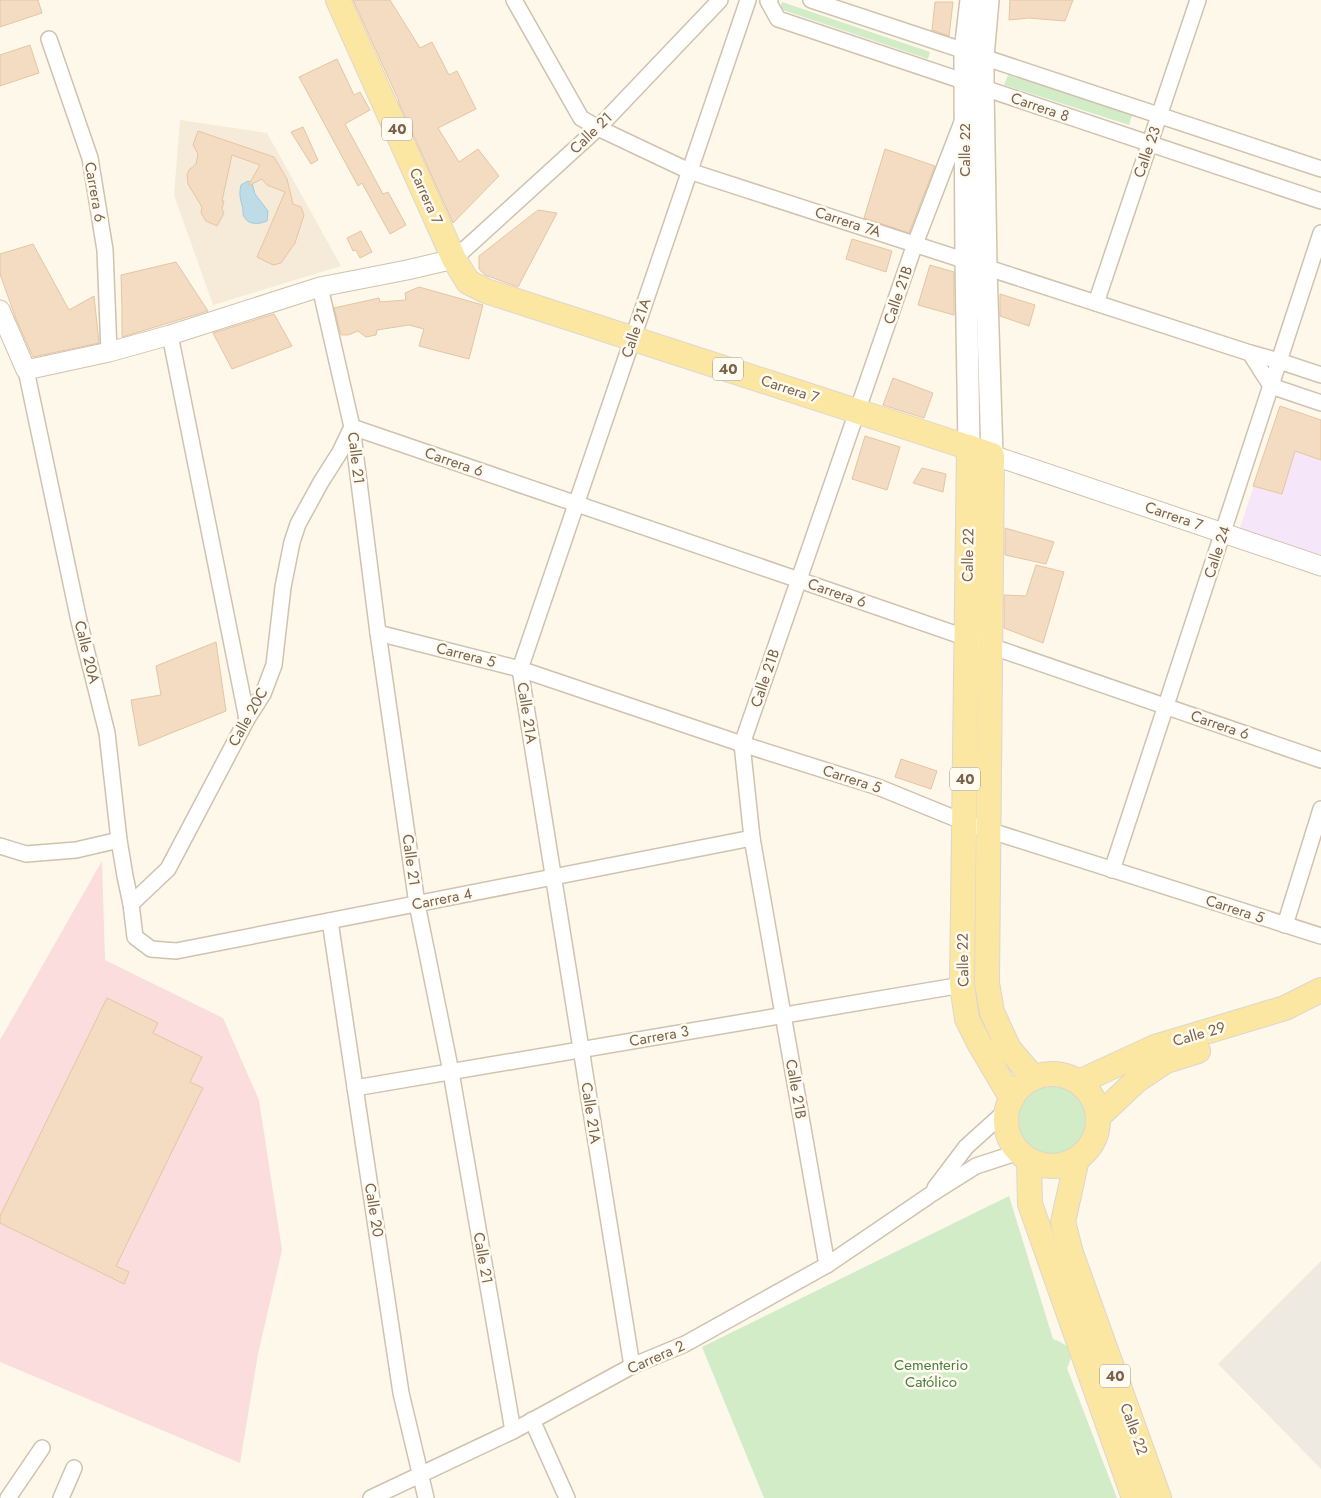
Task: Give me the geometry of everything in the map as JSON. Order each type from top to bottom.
[{"type":"main road","name":"Carrera 7","points":[[338,0],[454,259],[468,282],[486,291],[992,455]]},
{"type":"main road","name":"Calle 22","points":[[971,0],[974,84],[986,267],[992,455],[987,983],[992,1012],[1009,1049],[1034,1078]]},
{"type":"main road","name":"Calle 22","points":[[974,54],[988,0]]},
{"type":"main road","name":"Calle 22","points":[[974,84],[965,113],[969,447],[962,985],[967,1019],[1010,1104]]},
{"type":"main road","name":"Calle 29","points":[[1079,1082],[1155,1046],[1285,1008],[1321,990]]},
{"type":"main road","name":"Calle 29","points":[[1099,1116],[1136,1081],[1166,1060],[1287,1024],[1321,1006]]},
{"type":"main road","points":[[1010,1104],[1021,1086],[1034,1078],[1049,1074],[1064,1075],[1079,1082],[1089,1091],[1099,1116],[1098,1129],[1094,1141],[1086,1152],[1077,1159],[1066,1164],[1053,1166],[1040,1165],[1024,1156]]},
{"type":"main road","name":"40","points":[[1010,1104],[1006,1121],[1008,1132],[1012,1143],[1024,1156]]},
{"type":"main road","name":"Calle 22","points":[[1024,1156],[1030,1204],[1134,1498]]},
{"type":"main road","name":"Calle 22","points":[[1077,1159],[1064,1222],[1071,1253],[1159,1498]]},
{"type":"street","name":"Carrera 7A","points":[[514,0],[581,118],[689,171],[1321,375]]},
{"type":"street","name":"Calle 21","points":[[454,259],[598,128],[720,0]]},
{"type":"street","name":"Calle 21A","points":[[632,1366],[520,668],[748,0]]},
{"type":"street","name":"Carrera 8","points":[[768,0],[778,18],[1321,201]]},
{"type":"street","name":"Carrera 8","points":[[811,0],[1321,169]]},
{"type":"street","name":"Calle 23","points":[[1096,303],[1198,0]]},
{"type":"street","name":"Carrera 6","points":[[48,39],[90,158],[105,250],[109,352]]},
{"type":"street","name":"Calle 21B","points":[[827,1265],[752,838],[742,744],[915,244],[965,113]]},
{"type":"street","name":"Calle 24","points":[[1112,870],[1321,233]]},
{"type":"street","points":[[0,310],[26,370],[109,352],[170,335],[320,287],[454,259]]},
{"type":"street","name":"Calle 21","points":[[320,287],[352,427],[378,633],[417,904],[451,1072],[513,1430]]},
{"type":"street","points":[[170,335],[247,719]]},
{"type":"street","points":[[1250,353],[1271,386],[1321,403]]},
{"type":"street","name":"Calle 20A","points":[[26,370],[79,621],[107,733],[120,840],[135,937]]},
{"type":"street","name":"Carrera 6","points":[[352,427],[1321,760]]},
{"type":"street","name":"Calle 20C","points":[[131,904],[168,869],[247,719],[263,694],[274,665],[283,587],[292,542],[298,524],[340,452],[352,427]]},
{"type":"street","name":"Carrera 7","points":[[992,455],[1321,566]]},
{"type":"street","name":"Carrera 5","points":[[378,633],[520,668],[742,744],[878,786],[964,822],[1321,936]]},
{"type":"street","points":[[1285,925],[1321,809]]},
{"type":"street","name":"Carrera 4","points":[[135,937],[151,949],[176,952],[752,838]]},
{"type":"street","points":[[0,846],[26,854],[76,850],[120,840]]},
{"type":"street","name":"Calle 20","points":[[330,921],[401,1392],[422,1474],[426,1498]]},
{"type":"street","name":"Carrera 3","points":[[356,1088],[962,985]]},
{"type":"street","name":"Carrera 2","points":[[930,1195],[966,1147],[1010,1104]]},
{"type":"street","name":"Carrera 2","points":[[371,1498],[513,1430],[632,1366],[685,1344],[827,1265],[976,1166],[1024,1156]]},
{"type":"street","points":[[532,1420],[567,1498]]},
{"type":"street","points":[[6,1493],[42,1448]]},
{"type":"street","points":[[61,1498],[74,1468]]},
{"type":"shaded area","points":[[180,120],[267,133],[341,266],[213,305],[174,195]]},
{"type":"shaded area","points":[[1280,406],[1321,420],[1321,555],[1240,528]]},
{"type":"shaded area","points":[[102,861],[105,960],[223,1018],[259,1100],[282,1250],[258,1354],[240,1463],[0,1362],[0,1040]]},
{"type":"shaded area","points":[[1321,1261],[1321,1469],[1218,1364]]},
{"type":"green space","points":[[782,2],[930,52],[928,59],[780,9]]},
{"type":"green space","points":[[1008,75],[1132,115],[1129,125],[1004,85]]},
{"type":"green space","points":[[1052,1083],[1066,1086],[1078,1094],[1086,1106],[1089,1120],[1086,1134],[1078,1146],[1066,1154],[1052,1157],[1038,1154],[1026,1146],[1018,1134],[1015,1120],[1018,1106],[1026,1094],[1038,1086]]},
{"type":"green space","name":"Cementerio Católico","points":[[1009,1196],[1053,1339],[1067,1346],[1071,1353],[1067,1368],[1117,1498],[764,1498],[702,1347]]},
{"type":"water","points":[[248,181],[252,183],[255,194],[268,211],[267,221],[253,223],[247,220],[243,214],[240,191],[241,185]]},
{"type":"building","points":[[0,0],[38,0],[42,13],[0,27]]},
{"type":"building","points":[[353,0],[390,0],[420,48],[432,42],[449,75],[457,71],[476,109],[438,128],[459,162],[478,149],[499,176],[453,223],[399,101]]},
{"type":"building","points":[[1010,0],[1073,0],[1065,21],[1029,18],[1009,20]]},
{"type":"building","points":[[935,2],[953,2],[949,36],[932,30]]},
{"type":"building","points":[[30,45],[39,73],[0,86],[0,55]]},
{"type":"building","points":[[337,59],[354,95],[360,92],[370,110],[345,124],[383,194],[388,192],[406,225],[390,234],[362,183],[358,186],[299,77]]},
{"type":"building","points":[[303,127],[318,160],[311,164],[291,132]]},
{"type":"building","points":[[198,131],[274,157],[287,179],[293,204],[301,207],[304,215],[295,243],[281,263],[273,265],[257,257],[285,192],[267,185],[262,179],[248,186],[260,165],[232,155],[222,201],[224,201],[222,209],[224,213],[217,226],[206,221],[201,213],[202,207],[188,184],[187,175],[189,170],[196,164],[198,154],[193,145]]},
{"type":"building","points":[[885,149],[935,166],[909,233],[864,218]]},
{"type":"building","points":[[538,210],[557,213],[518,287],[485,275],[479,269],[479,256]]},
{"type":"building","points":[[361,231],[372,252],[360,258],[356,250],[353,251],[347,238]]},
{"type":"building","points":[[852,239],[892,251],[886,272],[846,259]]},
{"type":"building","points":[[33,244],[69,310],[94,296],[99,343],[33,357],[16,319],[0,274],[0,254]]},
{"type":"building","points":[[176,262],[208,311],[122,337],[121,275]]},
{"type":"building","points":[[930,265],[954,272],[954,315],[918,305]]},
{"type":"building","points":[[419,287],[483,305],[469,359],[419,346],[424,329],[409,325],[377,330],[376,335],[366,337],[358,331],[348,335],[341,335],[334,308],[379,298],[380,302],[406,300],[405,293]]},
{"type":"building","points":[[1000,294],[1035,305],[1029,326],[1000,316]]},
{"type":"building","points":[[274,314],[292,346],[232,369],[213,333]]},
{"type":"building","points":[[893,378],[933,393],[924,418],[883,405]]},
{"type":"building","points":[[1280,406],[1321,420],[1321,460],[1295,451],[1282,494],[1253,486]]},
{"type":"building","points":[[865,436],[900,447],[887,490],[852,479]]},
{"type":"building","points":[[922,468],[946,474],[943,492],[913,483]]},
{"type":"building","points":[[1005,528],[1054,542],[1046,564],[1005,555]]},
{"type":"building","points":[[1036,565],[1064,572],[1043,643],[1004,628],[1004,595],[1026,596]]},
{"type":"building","points":[[216,642],[226,711],[139,746],[131,700],[161,695],[156,666]]},
{"type":"building","points":[[901,759],[937,771],[931,789],[895,777]]},
{"type":"building","points":[[107,998],[158,1023],[153,1033],[202,1057],[190,1082],[203,1088],[116,1266],[129,1272],[124,1284],[0,1223],[0,1216]]}]
